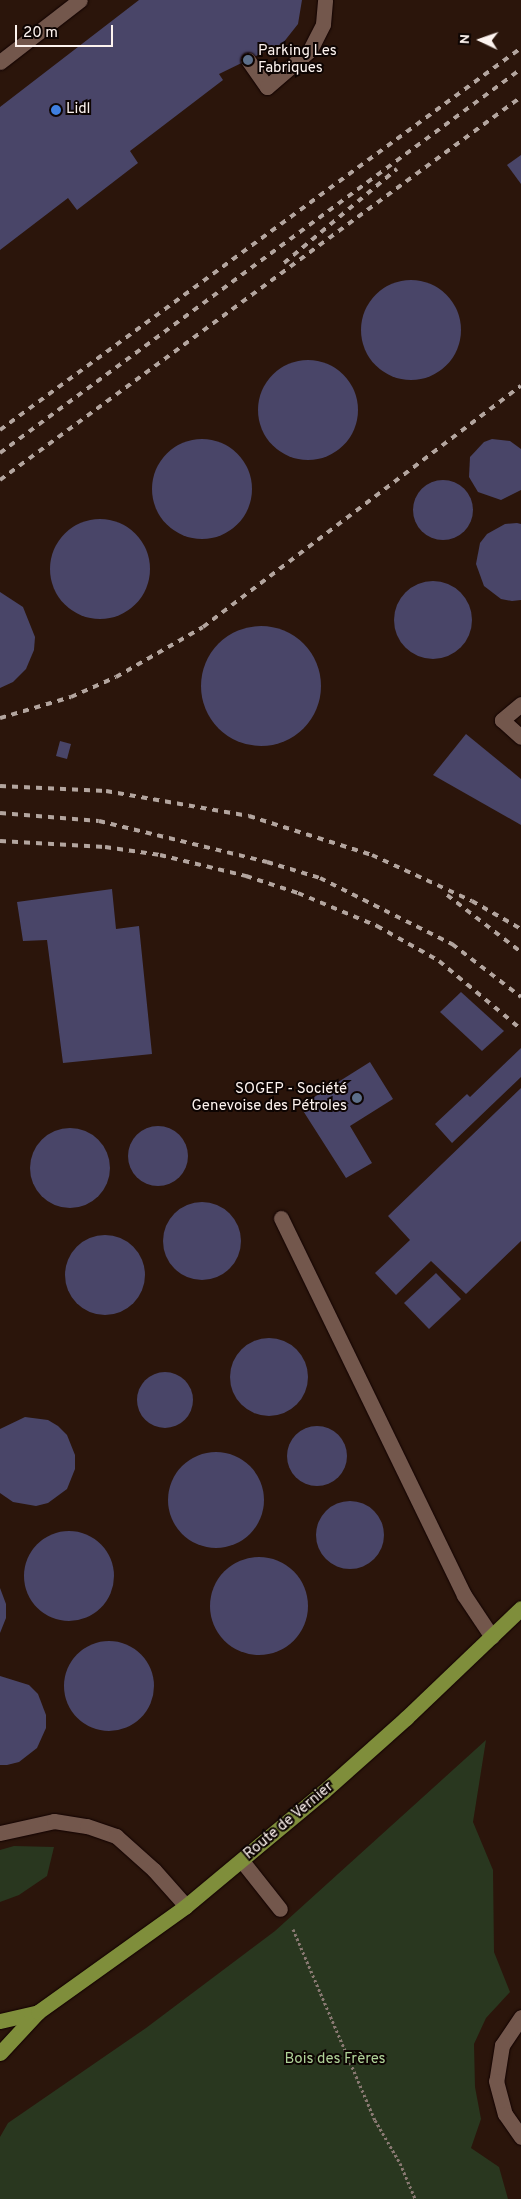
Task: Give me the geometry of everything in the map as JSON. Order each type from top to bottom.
[{"type":"main road","name":"Route de Vernier","points":[[0,2053],[38,2012],[186,1906],[242,1861],[406,1718],[521,1608]]},
{"type":"main road","name":"Route de Vernier","points":[[0,2021],[38,2012]]},
{"type":"street","points":[[0,62],[80,0]]},
{"type":"street","points":[[248,60],[267,87],[310,50],[322,24],[325,0]]},
{"type":"street","points":[[521,704],[502,720],[521,737]]},
{"type":"street","points":[[281,1218],[464,1595],[492,1637]]},
{"type":"street","points":[[0,1833],[54,1821],[86,1826],[116,1836],[154,1870],[186,1906]]},
{"type":"street","points":[[242,1861],[280,1909]]},
{"type":"street","points":[[521,2017],[502,2045],[496,2081],[505,2114],[521,2137]]},
{"type":"path","points":[[280,1909],[296,1936],[376,2120],[400,2162],[415,2199]]},
{"type":"green space","name":"Bois des Frères","points":[[486,1740],[473,1822],[493,1870],[494,1952],[510,1992],[486,2018],[474,2044],[475,2087],[481,2119],[471,2148],[499,2167],[508,2199],[0,2199],[0,2137],[8,2123],[146,2028],[275,1931]]},
{"type":"green space","points":[[14,1846],[54,1847],[47,1876],[19,1895],[0,1902],[0,1850]]},
{"type":"building","points":[[139,0],[302,0],[298,24],[283,43],[219,74],[223,80],[130,151],[138,163],[77,210],[68,198],[0,250],[0,107]]},
{"type":"building","points":[[521,155],[521,184],[507,165]]},
{"type":"building","points":[[411,280],[421,281],[439,288],[453,302],[460,320],[460,340],[453,358],[439,372],[421,379],[411,380],[401,379],[383,372],[369,358],[362,340],[361,330],[362,320],[369,302],[383,288],[401,281]]},
{"type":"building","points":[[308,360],[318,361],[336,368],[350,382],[357,400],[357,420],[350,438],[336,452],[318,459],[308,460],[298,459],[280,452],[266,438],[259,420],[258,410],[259,400],[266,382],[280,368],[298,361]]},
{"type":"building","points":[[202,439],[212,440],[230,447],[244,461],[251,479],[251,499],[244,517],[230,531],[212,538],[202,539],[192,538],[174,531],[160,517],[153,499],[152,489],[153,479],[160,461],[174,447],[192,440]]},
{"type":"building","points":[[492,439],[510,441],[521,449],[521,490],[501,500],[478,492],[469,477],[470,457],[484,442]]},
{"type":"building","points":[[437,480],[449,480],[460,485],[468,493],[473,504],[471,522],[460,535],[449,540],[437,540],[426,535],[418,527],[413,516],[413,504],[418,493],[426,485]]},
{"type":"building","points":[[100,519],[110,520],[128,527],[142,541],[149,559],[149,579],[142,597],[128,611],[110,618],[100,619],[90,618],[72,611],[58,597],[51,579],[50,569],[51,559],[58,541],[72,527],[90,520]]},
{"type":"building","points":[[505,524],[521,524],[521,600],[512,601],[501,599],[484,586],[476,564],[480,543],[487,534]]},
{"type":"building","points":[[433,581],[448,584],[465,598],[469,605],[472,620],[469,635],[455,652],[448,656],[433,659],[418,656],[401,642],[397,635],[394,620],[397,605],[411,588],[418,584]]},
{"type":"building","points":[[0,592],[23,607],[35,637],[34,650],[26,669],[13,682],[0,688]]},
{"type":"building","points":[[261,626],[284,630],[304,643],[317,663],[321,686],[317,709],[304,729],[284,742],[261,746],[238,742],[218,729],[205,709],[201,686],[205,663],[218,643],[238,630]]},
{"type":"building","points":[[466,734],[521,779],[521,825],[433,775]]},
{"type":"building","points":[[60,741],[71,744],[67,759],[56,756]]},
{"type":"building","points":[[112,889],[116,929],[139,926],[152,1054],[63,1063],[47,940],[23,941],[17,902]]},
{"type":"building","points":[[461,992],[504,1031],[482,1051],[440,1012]]},
{"type":"building","points":[[521,1048],[521,1077],[452,1143],[435,1124],[467,1094],[470,1097]]},
{"type":"building","points":[[370,1062],[393,1099],[350,1126],[372,1163],[346,1178],[300,1106]]},
{"type":"building","points":[[521,1088],[521,1241],[466,1294],[431,1261],[396,1295],[375,1273],[410,1240],[388,1216]]},
{"type":"building","points":[[158,1126],[174,1131],[179,1135],[183,1140],[188,1156],[183,1172],[179,1177],[174,1181],[158,1186],[142,1181],[137,1177],[133,1172],[128,1156],[133,1140],[137,1135],[142,1131]]},
{"type":"building","points":[[70,1128],[85,1131],[98,1140],[107,1153],[110,1168],[107,1183],[98,1196],[85,1205],[70,1208],[55,1205],[42,1196],[33,1183],[30,1168],[33,1153],[42,1140],[55,1131]]},
{"type":"building","points":[[202,1202],[217,1205],[234,1219],[238,1226],[241,1241],[238,1256],[224,1273],[217,1277],[202,1280],[187,1277],[170,1263],[166,1256],[163,1241],[166,1226],[180,1209],[187,1205]]},
{"type":"building","points":[[105,1235],[120,1238],[133,1247],[142,1260],[145,1275],[142,1290],[133,1303],[120,1312],[105,1315],[90,1312],[77,1303],[68,1290],[65,1275],[68,1260],[77,1247],[90,1238]]},
{"type":"building","points":[[436,1273],[461,1299],[429,1329],[404,1303]]},
{"type":"building","points":[[261,1338],[277,1338],[291,1344],[302,1355],[308,1369],[308,1385],[302,1399],[291,1410],[277,1416],[261,1416],[247,1410],[236,1399],[230,1385],[230,1369],[236,1355],[247,1344]]},
{"type":"building","points":[[159,1372],[171,1372],[181,1376],[189,1384],[193,1400],[189,1416],[181,1424],[171,1428],[159,1428],[149,1424],[141,1416],[137,1406],[137,1394],[141,1384],[149,1376]]},
{"type":"building","points":[[25,1417],[48,1420],[58,1426],[67,1435],[75,1455],[75,1469],[67,1489],[48,1503],[36,1506],[13,1502],[0,1493],[0,1429]]},
{"type":"building","points":[[317,1426],[333,1431],[338,1435],[342,1440],[347,1456],[342,1472],[338,1477],[333,1481],[317,1486],[301,1481],[296,1477],[292,1472],[287,1456],[292,1440],[296,1435],[301,1431]]},
{"type":"building","points":[[216,1452],[234,1455],[250,1466],[261,1482],[264,1500],[261,1518],[250,1534],[234,1545],[216,1548],[198,1545],[182,1534],[171,1518],[168,1500],[171,1482],[182,1466],[198,1455]]},
{"type":"building","points":[[343,1501],[357,1501],[369,1506],[379,1516],[384,1528],[384,1542],[379,1554],[369,1564],[357,1569],[343,1569],[331,1564],[321,1554],[316,1542],[316,1528],[321,1516],[331,1506]]},
{"type":"building","points":[[69,1531],[78,1532],[94,1539],[106,1551],[113,1567],[113,1585],[106,1601],[94,1613],[78,1620],[69,1621],[60,1620],[44,1613],[32,1601],[25,1585],[24,1576],[25,1567],[32,1551],[44,1539],[60,1532]]},
{"type":"building","points":[[259,1557],[278,1561],[294,1571],[304,1587],[308,1606],[304,1625],[294,1641],[278,1651],[259,1655],[240,1651],[224,1641],[214,1625],[210,1606],[214,1587],[224,1571],[240,1561]]},
{"type":"building","points":[[0,1588],[6,1604],[6,1618],[0,1633]]},
{"type":"building","points":[[109,1641],[126,1645],[141,1654],[150,1669],[154,1686],[150,1703],[141,1718],[126,1727],[109,1731],[92,1727],[77,1718],[68,1703],[64,1686],[68,1669],[77,1654],[92,1645]]},
{"type":"building","points":[[0,1676],[29,1685],[38,1694],[46,1715],[46,1728],[37,1748],[19,1762],[7,1765],[0,1765]]},
{"type":"railway","points":[[0,430],[521,48]]},
{"type":"railway","points":[[0,453],[521,69]]},
{"type":"railway","points":[[0,480],[521,97]]},
{"type":"railway","points":[[284,263],[397,169]]},
{"type":"railway","points":[[0,718],[71,697],[116,677],[203,627],[521,386]]},
{"type":"railway","points":[[0,786],[106,791],[249,816],[372,855],[472,901],[521,929]]},
{"type":"railway","points":[[0,813],[99,821],[267,862],[320,878],[452,944],[521,997]]},
{"type":"railway","points":[[0,841],[105,847],[160,855],[246,876],[298,893],[377,926],[439,961],[521,1029]]},
{"type":"railway","points":[[447,895],[521,952]]},
{"type":"place","name":"Parking Les Fabriques","points":[[248,60]]},
{"type":"place","name":"Lidl","points":[[56,110]]},
{"type":"place","name":"SOGEP - Société Genevoise des Pétroles","points":[[357,1098]]}]
